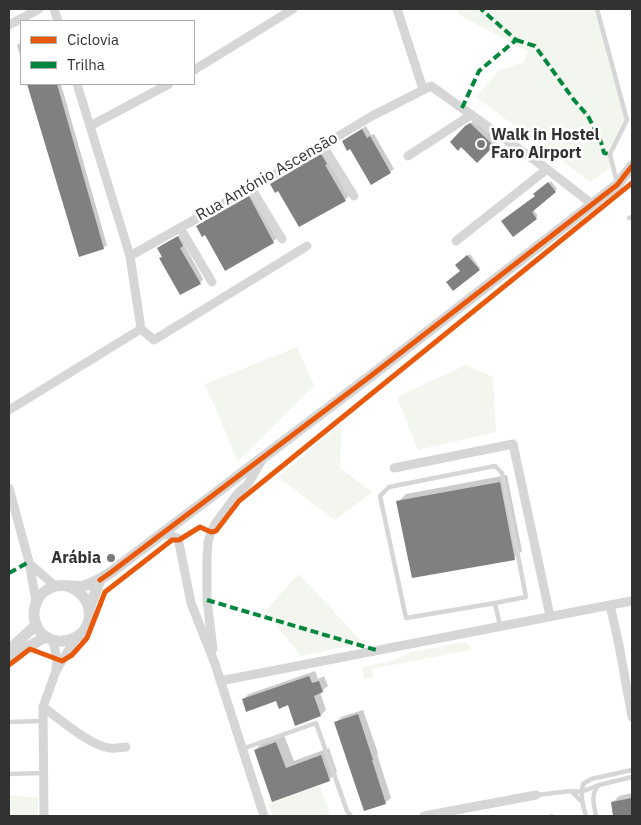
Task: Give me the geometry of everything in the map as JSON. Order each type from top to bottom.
[{"type":"street","points":[[9,25],[39,9]]},
{"type":"street","points":[[195,69],[292,9]]},
{"type":"street","points":[[397,9],[423,89],[430,86],[547,169],[592,204]]},
{"type":"street","points":[[77,85],[130,256],[141,329],[154,340],[308,246]]},
{"type":"street","points":[[90,126],[167,85]]},
{"type":"street","name":"Rua António Ascensão","points":[[130,256],[251,188],[372,116],[423,89]]},
{"type":"street","points":[[408,156],[471,115]]},
{"type":"street","points":[[323,146],[354,196]]},
{"type":"street","points":[[100,580],[89,610],[87,624],[83,631],[70,640],[62,641],[50,638],[40,632],[34,617],[34,608],[36,601],[44,591],[61,586],[82,586],[100,580],[110,573],[372,375],[617,185],[632,166]]},
{"type":"street","points":[[456,241],[547,169]]},
{"type":"street","points":[[251,188],[282,239]]},
{"type":"street","points":[[180,228],[212,282]]},
{"type":"street","points":[[9,410],[141,329]]},
{"type":"street","points":[[394,468],[513,444],[550,616]]},
{"type":"street","points":[[215,664],[207,600],[208,542],[216,524],[238,493],[248,484],[264,456]]},
{"type":"street","points":[[9,488],[29,562],[36,601]]},
{"type":"street","points":[[162,533],[178,538],[191,603],[215,664],[264,816]]},
{"type":"street","points":[[29,562],[61,586],[73,588],[79,592],[84,597],[89,610]]},
{"type":"street","points":[[220,681],[632,601]]},
{"type":"street","points":[[610,605],[620,645],[632,717]]},
{"type":"street","points":[[9,650],[36,625]]},
{"type":"street","points":[[44,816],[44,707],[56,671],[77,636]]},
{"type":"street","points":[[9,657],[50,638]]},
{"type":"street","points":[[50,638],[57,660],[56,671]]},
{"type":"street","points":[[44,707],[96,744],[111,749],[126,747]]},
{"type":"street","points":[[424,816],[536,795]]},
{"type":"lane","points":[[598,9],[627,120],[610,154],[617,185]]},
{"type":"lane","points":[[495,466],[502,473],[526,597],[495,603],[406,618],[380,496],[389,487],[495,466]]},
{"type":"lane","points":[[495,603],[500,626]]},
{"type":"lane","points":[[9,722],[44,721]]},
{"type":"lane","points":[[242,749],[316,723],[347,814],[351,816]]},
{"type":"lane","points":[[586,816],[581,792],[583,784],[591,779],[632,770]]},
{"type":"lane","points":[[9,774],[44,773]]},
{"type":"lane","points":[[536,795],[571,791],[581,792],[632,777]]},
{"type":"lane","points":[[596,816],[593,799],[594,791],[600,785]]},
{"type":"lane","points":[[571,791],[582,802]]},
{"type":"shaded area","points":[[457,9],[597,9],[627,120],[610,154],[613,166],[590,182],[476,97],[498,71],[524,62],[528,51],[459,15]]},
{"type":"shaded area","points":[[297,347],[314,385],[238,461],[205,384]]},
{"type":"shaded area","points":[[466,365],[493,377],[496,432],[418,450],[397,397]]},
{"type":"shaded area","points":[[342,423],[340,468],[373,492],[335,520],[278,477]]},
{"type":"shaded area","points":[[299,574],[363,643],[301,656],[265,611]]},
{"type":"shaded area","points":[[462,642],[467,643],[470,650],[372,669],[373,678],[364,679],[362,667],[388,662],[417,651]]},
{"type":"shaded area","points":[[320,785],[330,816],[273,816],[268,804]]},
{"type":"shaded area","points":[[9,795],[38,798],[38,816],[9,816]]},
{"type":"building","points":[[27,85],[57,85],[104,249],[79,257]]},
{"type":"building","name":"Walk in Hostel Faro Airport","points":[[470,123],[494,146],[477,163],[461,147],[458,151],[450,142]]},
{"type":"building","points":[[362,129],[367,138],[370,136],[391,173],[371,185],[350,149],[347,151],[342,141]]},
{"type":"building","points":[[321,154],[327,164],[325,165],[346,201],[299,227],[278,191],[275,193],[270,184]]},
{"type":"building","points":[[548,182],[556,192],[532,212],[537,219],[513,237],[501,221],[535,196],[533,194]]},
{"type":"building","points":[[249,196],[274,243],[225,271],[205,235],[202,237],[196,226]]},
{"type":"building","points":[[178,236],[183,246],[180,248],[201,284],[180,295],[159,258],[162,257],[157,248]]},
{"type":"building","points":[[467,255],[480,270],[453,291],[446,282],[460,271],[455,265]]},
{"type":"building","points":[[500,482],[515,560],[412,578],[396,501]]},
{"type":"building","points":[[309,676],[312,683],[319,681],[323,692],[314,696],[321,716],[295,726],[288,705],[279,709],[276,701],[246,712],[242,699]]},
{"type":"building","points":[[358,714],[386,804],[364,811],[334,722]]},
{"type":"building","points":[[276,742],[286,768],[321,755],[330,781],[272,802],[254,750]]},
{"type":"building","points":[[632,798],[632,816],[613,816],[611,802]]},
{"type":"marked path","points":[[462,108],[479,71],[516,40],[481,9]]},
{"type":"marked path","points":[[516,40],[535,46],[574,100],[588,116],[601,142],[604,153],[610,154]]},
{"type":"marked path","points":[[9,573],[29,562]]},
{"type":"marked path","points":[[207,600],[376,650]]},
{"type":"cycle path","points":[[100,580],[372,375],[617,185],[632,166]]},
{"type":"cycle path","points":[[9,665],[30,649],[62,661],[72,655],[87,638],[105,592],[172,540],[179,540],[200,527],[211,532],[216,531],[239,501],[632,183]]},
{"type":"place","name":"Walk in Hostel Faro Airport","points":[[481,144]]},
{"type":"place","name":"Arábia","points":[[111,558]]}]
